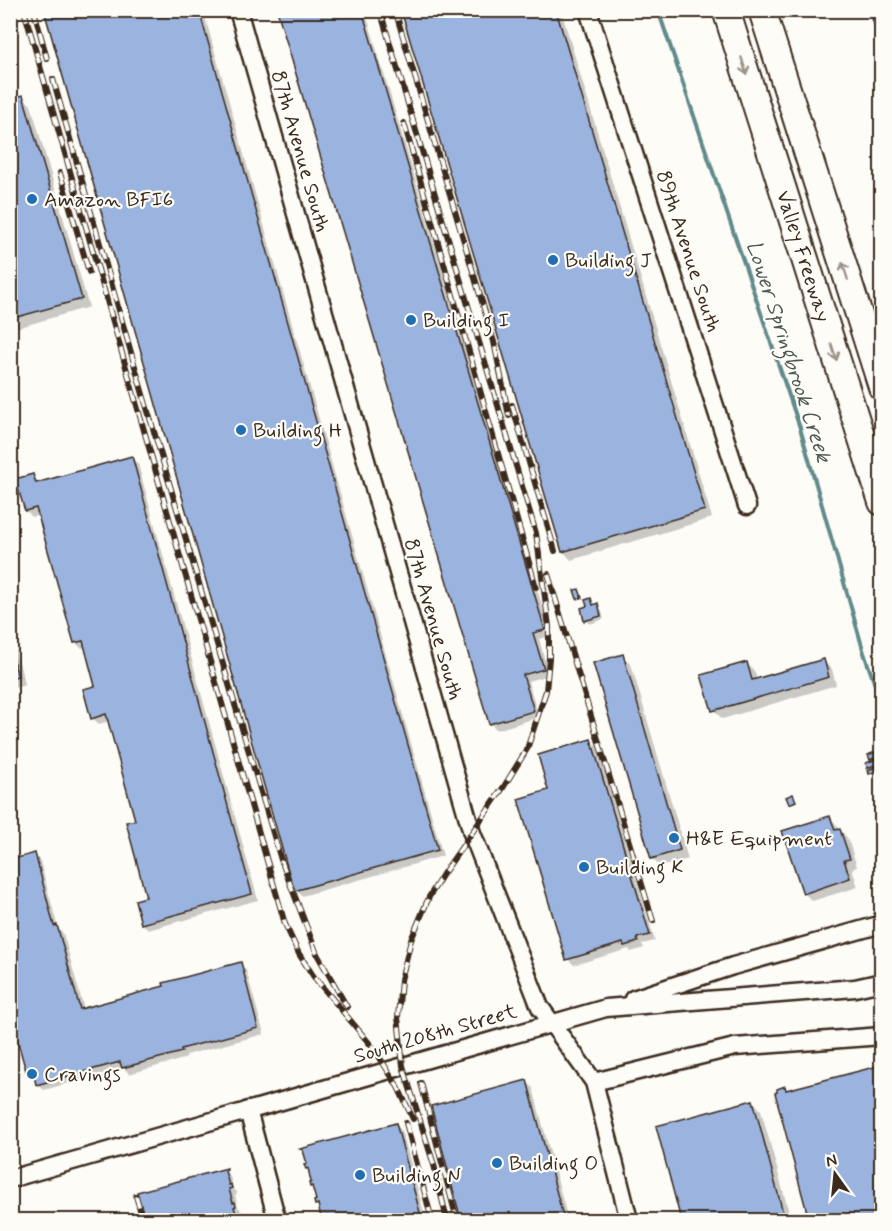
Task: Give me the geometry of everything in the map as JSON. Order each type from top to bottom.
[{"type":"highway","name":"Valley Freeway","points":[[726,10],[882,502]]},
{"type":"highway","name":"Valley Freeway","points":[[762,10],[882,387]]},
{"type":"street","name":"87th Avenue South","points":[[238,10],[472,833],[540,1007],[594,1082],[630,1221]]},
{"type":"street","name":"89th Avenue South","points":[[588,10],[747,506]]},
{"type":"street","points":[[606,1008],[733,966],[882,924]]},
{"type":"street","name":"South 208th Street","points":[[10,1179],[606,1008],[855,988],[882,982]]},
{"type":"street","points":[[594,1082],[735,1047],[882,1036]]},
{"type":"street","points":[[248,1110],[277,1221]]},
{"type":"building","name":"Building H","points":[[44,10],[199,10],[438,850],[294,891]]},
{"type":"building","name":"Building I","points":[[277,10],[362,10],[545,630],[533,633],[544,669],[523,675],[534,711],[489,724]]},
{"type":"building","name":"Building J","points":[[401,10],[556,10],[705,510],[562,552]]},
{"type":"building","points":[[882,10],[882,36],[878,37],[870,12]]},
{"type":"building","name":"Amazon BFI6","points":[[23,95],[82,299],[10,319],[10,99]]},
{"type":"building","points":[[132,456],[252,894],[141,924],[135,900],[146,897],[126,822],[135,820],[106,714],[91,719],[83,689],[95,686],[83,641],[74,643],[36,508],[25,511],[15,479],[33,474],[36,483]]},
{"type":"building","points":[[579,589],[582,598],[577,599],[574,590]]},
{"type":"building","points":[[591,598],[593,605],[598,603],[601,616],[584,621],[581,608],[587,606],[585,600]]},
{"type":"building","points":[[10,650],[18,676],[10,678]]},
{"type":"building","points":[[623,654],[680,850],[651,859],[593,663]]},
{"type":"building","points":[[824,659],[829,677],[712,711],[701,675],[747,662],[752,680]]},
{"type":"building","name":"Building K","points":[[591,739],[650,935],[637,938],[638,942],[624,946],[623,943],[566,960],[518,799],[548,790],[538,755]]},
{"type":"building","points":[[875,752],[877,757],[870,760],[868,755]]},
{"type":"building","points":[[877,759],[878,764],[867,768],[866,763]]},
{"type":"building","points":[[880,765],[881,770],[869,774],[868,770]]},
{"type":"building","points":[[793,794],[796,801],[789,804],[786,797]]},
{"type":"building","points":[[830,816],[835,830],[840,829],[850,859],[844,860],[850,878],[803,894],[782,831]]},
{"type":"building","points":[[35,853],[54,926],[57,925],[80,1009],[241,962],[258,1028],[122,1068],[120,1062],[36,1085],[34,1075],[26,1071],[10,1014],[10,860]]},
{"type":"building","points":[[882,1065],[882,1220],[809,1220],[775,1093],[777,1089],[785,1086],[786,1090]]},
{"type":"building","name":"Building O","points":[[527,1080],[564,1220],[461,1220],[431,1106]]},
{"type":"building","points":[[753,1100],[785,1220],[681,1220],[656,1126]]},
{"type":"building","name":"Building N","points":[[396,1123],[422,1220],[319,1220],[321,1218],[318,1204],[315,1205],[316,1200],[309,1183],[311,1182],[308,1168],[306,1169],[304,1165],[307,1164],[303,1150],[300,1149]]},
{"type":"building","points":[[227,1168],[225,1171],[229,1185],[231,1184],[232,1188],[229,1189],[233,1203],[235,1202],[234,1207],[238,1220],[144,1220],[137,1192]]},
{"type":"waterway","name":"Lower Springbrook Creek","points":[[658,10],[800,428],[864,653],[882,705]]},
{"type":"railway","points":[[24,10],[285,924],[299,954],[314,977],[375,1050],[398,1087],[413,1119]]},
{"type":"railway","points":[[34,10],[47,59]]},
{"type":"railway","points":[[380,10],[536,533],[549,626],[546,691],[527,749],[429,897],[411,940],[401,980],[398,1017],[403,1066],[434,1165],[447,1220]]},
{"type":"railway","points":[[395,10],[494,342],[509,416]]},
{"type":"railway","points":[[53,79],[142,391],[281,860],[317,954],[347,1007]]},
{"type":"railway","points":[[404,123],[536,587]]},
{"type":"railway","points":[[60,173],[89,272]]},
{"type":"railway","points":[[512,405],[555,551]]},
{"type":"railway","points":[[548,574],[653,921]]},
{"type":"railway","points":[[421,1083],[457,1220]]},
{"type":"railway","points":[[406,1123],[432,1220]]},
{"type":"railway","points":[[136,1196],[143,1220]]},
{"type":"place","name":"Amazon BFI6","points":[[32,199]]},
{"type":"place","name":"Building J","points":[[553,260]]},
{"type":"place","name":"Building I","points":[[411,320]]},
{"type":"place","name":"Building H","points":[[241,430]]},
{"type":"place","name":"H&E Equipment","points":[[674,838]]},
{"type":"place","name":"Building K","points":[[584,867]]},
{"type":"place","name":"Cravings","points":[[32,1074]]},
{"type":"place","name":"Building O","points":[[497,1163]]},
{"type":"place","name":"Building N","points":[[360,1175]]}]
